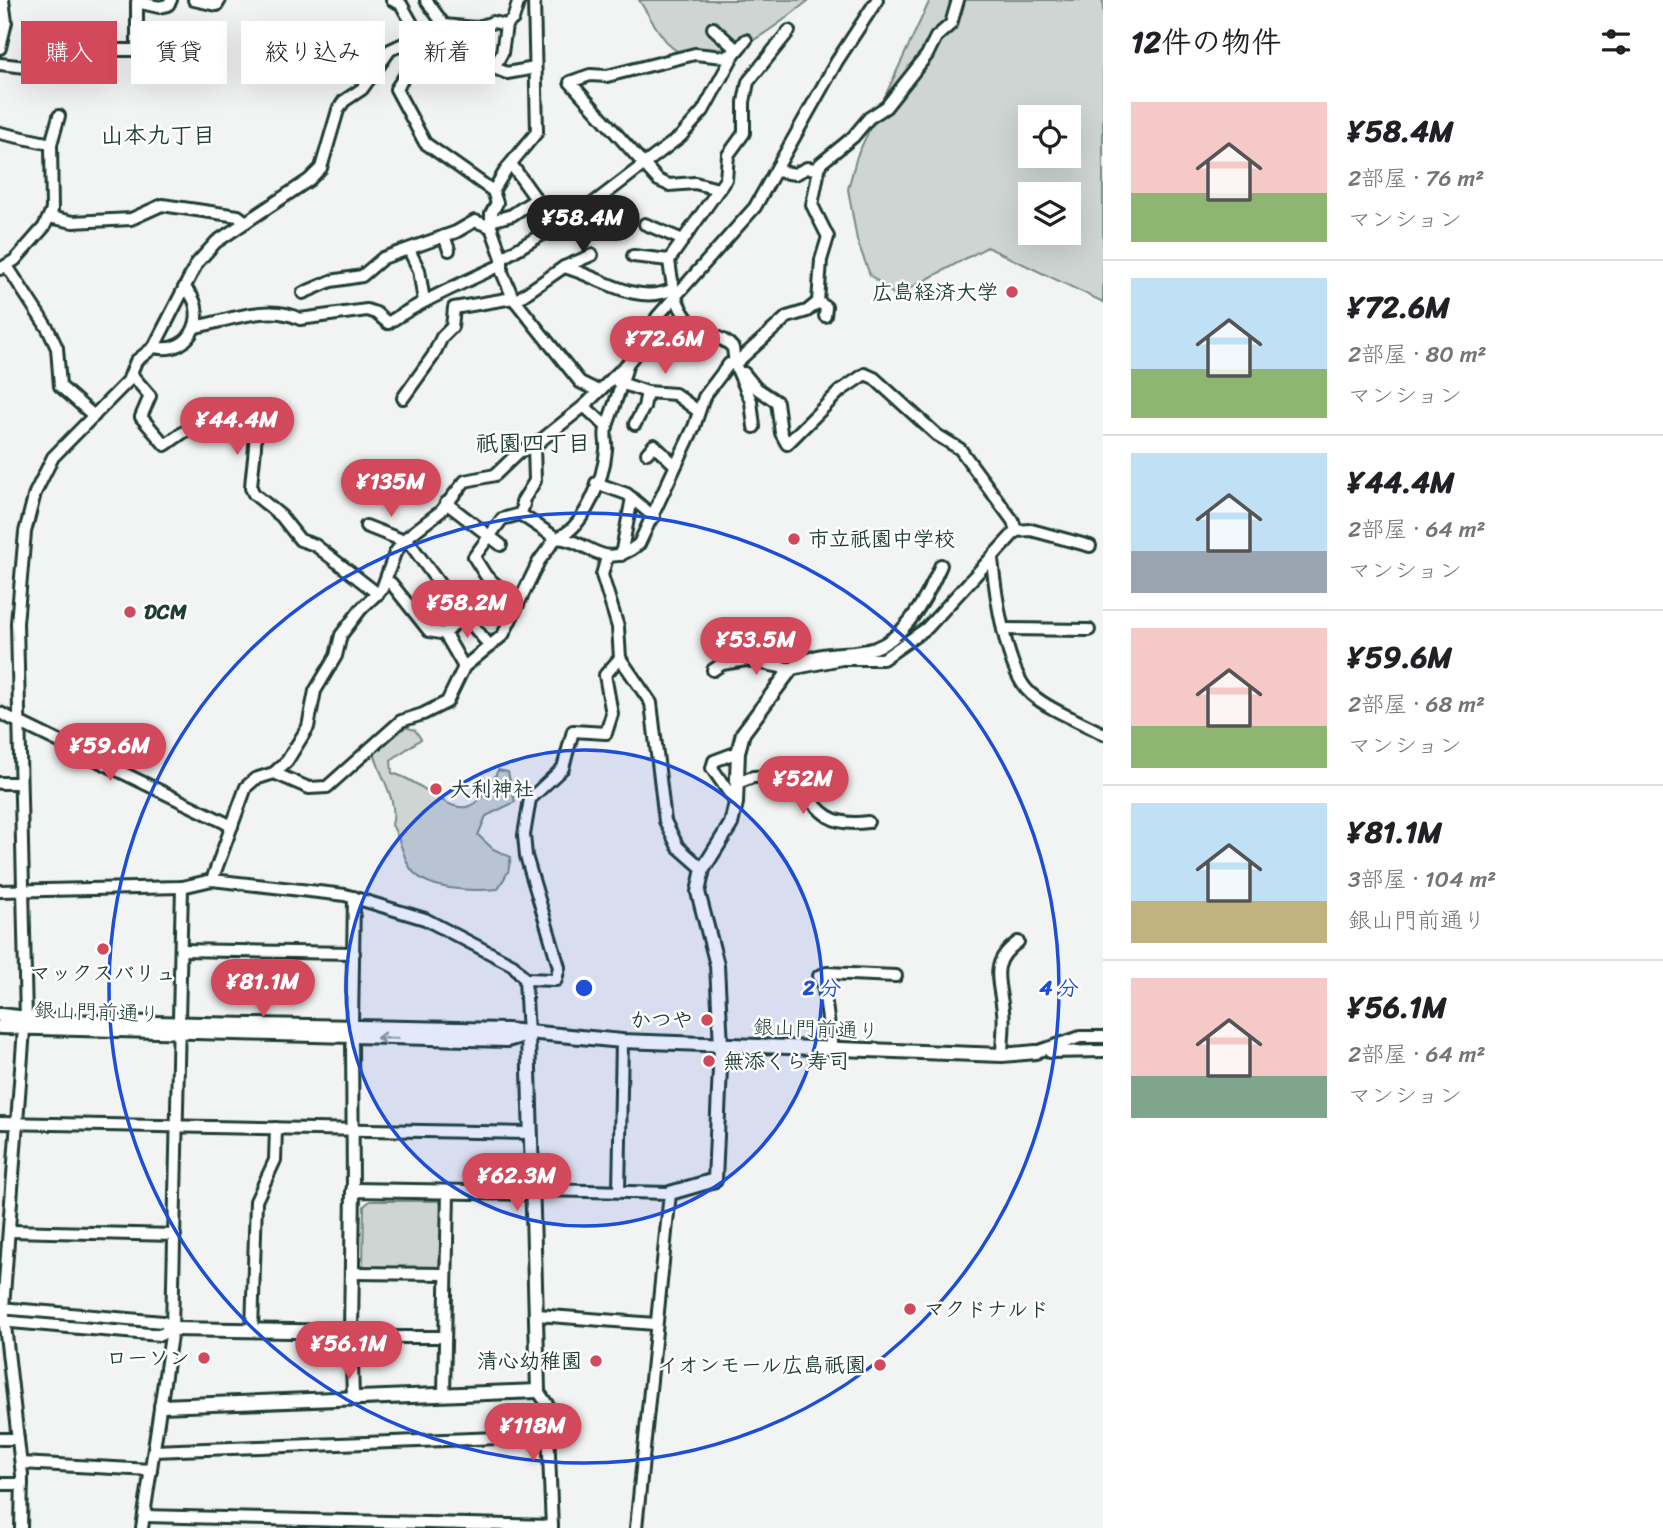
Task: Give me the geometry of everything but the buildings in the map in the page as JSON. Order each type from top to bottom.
[{"type":"street","points":[[0,48],[6,22],[3,0]]},
{"type":"street","points":[[0,65],[102,76],[107,50],[137,50],[137,2],[159,7],[168,5],[171,0]]},
{"type":"street","points":[[194,0],[217,5],[220,0]]},
{"type":"street","points":[[392,0],[401,4],[409,21]]},
{"type":"street","points":[[426,0],[441,21]]},
{"type":"street","points":[[519,0],[513,19],[506,25],[502,53],[494,68],[507,73],[535,68]]},
{"type":"street","points":[[493,191],[537,132],[535,68],[538,64],[534,0]]},
{"type":"street","points":[[274,774],[309,788],[327,787],[401,721],[447,702],[464,667],[503,635],[539,561],[556,538],[565,535],[579,520],[596,483],[606,450],[607,427],[617,381],[647,340],[657,317],[674,293],[755,207],[837,61],[877,0]]},
{"type":"street","points":[[518,604],[478,568],[474,557],[502,519],[520,514],[556,538],[566,538],[607,557],[621,555],[639,544],[694,427],[704,397],[723,371],[729,364],[735,364],[787,317],[807,311],[818,302],[821,260],[828,237],[812,205],[818,169],[824,160],[853,137],[869,118],[886,107],[927,55],[936,37],[951,24],[958,0]]},
{"type":"street","points":[[495,22],[506,25]]},
{"type":"street","points":[[713,28],[736,52]]},
{"type":"street","points":[[754,427],[751,401],[729,343],[692,325],[674,293],[669,260],[726,179],[728,155],[744,133],[744,102],[748,82],[789,31]]},
{"type":"street","points":[[195,327],[270,313],[311,319],[367,310],[376,313],[388,323],[424,301],[464,285],[587,208],[681,136],[703,111],[736,52],[746,40]]},
{"type":"street","points":[[385,57],[399,46]]},
{"type":"street","points":[[718,190],[695,183],[669,186],[643,166],[616,130],[570,82],[590,75],[607,76],[695,54],[724,57],[736,52]]},
{"type":"street","points":[[21,1528],[21,1463],[2,1308],[25,1024],[24,891],[18,783],[21,722],[17,623],[25,531],[35,493],[53,457],[131,374],[136,361],[154,347],[197,263],[216,242],[309,180],[321,168],[338,110],[363,84]]},
{"type":"street","points":[[399,84],[396,89],[425,143],[493,191],[496,202],[491,224],[514,299],[580,382],[598,391]]},
{"type":"street","points":[[60,116],[51,144],[52,210],[44,227],[4,268],[48,329],[57,348],[60,386],[94,416]]},
{"type":"street","points":[[0,133],[51,144]]},
{"type":"street","points":[[303,293],[331,281],[362,276],[383,258],[444,236],[475,220],[491,224],[512,215],[536,199],[511,164]]},
{"type":"street","points":[[777,170],[795,174],[807,168],[818,169]]},
{"type":"street","points":[[49,217],[73,222],[131,219],[162,205],[238,216],[246,222]]},
{"type":"street","points":[[645,224],[683,240]]},
{"type":"street","points":[[444,236],[449,250]]},
{"type":"street","points":[[409,250],[419,270],[424,301]]},
{"type":"street","points":[[435,296],[455,308],[514,299],[564,267],[592,255]]},
{"type":"street","points":[[633,256],[669,260]]},
{"type":"street","points":[[564,267],[634,294],[654,296],[674,293]]},
{"type":"street","points":[[403,398],[433,356],[442,337],[452,327],[451,314],[464,285]]},
{"type":"street","points":[[154,347],[167,350],[178,348],[195,327],[197,321],[190,292],[184,288]]},
{"type":"street","points":[[818,302],[826,307],[825,316]]},
{"type":"street","points":[[735,364],[752,385],[777,401],[781,433],[787,444],[840,391],[865,374],[874,379],[937,435],[960,450],[1013,521],[1016,531]]},
{"type":"street","points":[[131,374],[150,396],[141,417],[165,445],[210,416],[233,407],[242,409],[253,419],[255,428],[251,488],[254,494],[281,516],[300,540],[315,545],[377,594]]},
{"type":"street","points":[[212,880],[246,788],[256,779],[274,774],[287,761],[308,727],[315,691],[336,656],[341,635],[385,583],[395,553],[405,540],[441,511],[465,481],[495,475],[519,452],[534,446],[584,406],[598,391],[617,381],[647,392],[675,394],[698,411]]},
{"type":"street","points":[[635,424],[644,407],[647,392]]},
{"type":"street","points":[[584,406],[607,427]]},
{"type":"street","points":[[647,453],[654,444],[675,465]]},
{"type":"street","points":[[520,514],[524,505],[522,502],[534,484],[534,446]]},
{"type":"street","points":[[596,483],[632,498],[654,517]]},
{"type":"street","points":[[621,555],[632,498]]},
{"type":"street","points":[[446,503],[501,545]]},
{"type":"street","points":[[366,526],[405,540],[490,646]]},
{"type":"street","points":[[713,670],[722,664],[746,660],[791,669],[842,659],[883,659],[927,628],[1016,531],[1031,530],[1090,546]]},
{"type":"street","points":[[607,557],[602,575],[618,627],[620,658],[651,703],[664,821],[678,847],[703,869]]},
{"type":"street","points":[[992,559],[1003,629],[1014,665],[1028,692],[1103,734]]},
{"type":"street","points":[[353,1190],[533,1193],[619,1190],[670,1193],[715,1180],[721,1046],[717,965],[698,892],[703,869],[731,824],[736,803],[738,752],[743,733],[791,669],[806,658],[829,652],[876,648],[895,634],[914,614],[941,565]]},
{"type":"street","points":[[385,583],[391,583],[429,631],[445,634],[464,667]]},
{"type":"street","points":[[445,634],[465,613]]},
{"type":"street","points":[[1003,629],[1089,630]]},
{"type":"street","points":[[525,979],[556,980],[559,967],[524,847],[530,799],[563,768],[573,731],[606,733],[611,714],[605,675],[620,658]]},
{"type":"street","points":[[0,713],[232,827]]},
{"type":"street","points":[[736,803],[712,768],[713,761],[721,756],[738,752]]},
{"type":"street","points":[[737,783],[753,777],[792,775],[806,797],[838,822],[846,825],[869,822]]},
{"type":"street","points":[[0,783],[18,783]]},
{"type":"street","points":[[0,891],[183,887],[212,880],[355,897],[425,919],[513,965],[525,979],[538,1391],[547,1404],[552,1527],[143,1522],[172,1329],[183,887]]},
{"type":"street","points":[[353,1397],[351,1129],[355,897]]},
{"type":"street","points":[[1002,1055],[1004,1017],[997,974],[1002,958],[1018,942]]},
{"type":"street","points":[[181,950],[354,953]]},
{"type":"street","points":[[832,1049],[824,989],[819,976],[827,973],[896,976]]},
{"type":"street","name":"銀山門前通り","points":[[0,1015],[25,1024]]},
{"type":"street","name":"銀山門前通り","points":[[0,1027],[25,1024],[352,1032],[507,1040],[528,1034],[721,1046],[1002,1055],[1103,1051]]},
{"type":"street","points":[[1036,1052],[1080,1037],[1103,1037]]},
{"type":"street","points":[[619,1190],[622,1041]]},
{"type":"street","points":[[0,1123],[530,1133]]},
{"type":"street","points":[[252,1331],[257,1201],[275,1160],[276,1128]]},
{"type":"street","points":[[444,1395],[447,1192]]},
{"type":"street","points":[[636,1528],[670,1193]]},
{"type":"street","points":[[10,1231],[176,1235]]},
{"type":"street","points":[[353,1273],[446,1275]]},
{"type":"street","points":[[2,1308],[163,1322],[172,1329]]},
{"type":"street","points":[[537,1315],[655,1324]]},
{"type":"street","points":[[2,1321],[160,1335],[172,1329],[351,1332],[365,1337],[444,1337]]},
{"type":"street","points":[[161,1406],[538,1391]]},
{"type":"street","points":[[154,1451],[548,1436]]},
{"type":"street","points":[[0,1439],[18,1439]]},
{"type":"street","points":[[21,1463],[151,1470]]},
{"type":"street","points":[[0,1483],[22,1484]]},
{"type":"shaded area","points":[[639,0],[809,0],[745,45],[708,57],[690,56],[674,49],[660,34]]},
{"type":"shaded area","points":[[930,0],[1103,0],[1103,302],[987,247],[896,296],[870,275],[857,240],[848,189],[857,156]]},
{"type":"shaded area","points":[[405,727],[415,730],[421,739],[391,760],[392,773],[450,804],[462,807],[474,804],[486,792],[498,770],[508,772],[515,802],[486,816],[478,835],[493,849],[511,857],[508,872],[498,889],[476,890],[437,885],[416,875],[409,866],[392,825],[391,797],[374,751]]},
{"type":"shaded area","points":[[370,1201],[439,1201],[442,1206],[439,1270],[368,1269],[363,1266],[364,1206]]},
{"type":"waterway","points":[[9,1315],[159,1328]]},
{"type":"place","name":"広島経済大学","points":[[1012,292]]},
{"type":"place","name":"市立祇園中学校","points":[[794,539]]},
{"type":"place","name":"DCM","points":[[130,612]]},
{"type":"place","name":"大利神社","points":[[436,789]]},
{"type":"place","name":"マックスバリュ","points":[[103,949]]},
{"type":"place","name":"かつや","points":[[707,1020]]},
{"type":"place","name":"無添くら寿司","points":[[709,1061]]},
{"type":"place","name":"マクドナルド","points":[[910,1309]]},
{"type":"place","name":"ローソン","points":[[204,1358]]},
{"type":"place","name":"清心幼稚園","points":[[596,1361]]},
{"type":"place","name":"イオンモール広島祇園","points":[[880,1365]]},
{"type":"district","name":"山本九丁目","points":[[158,135]]},
{"type":"district","name":"祇園四丁目","points":[[533,443]]}]
